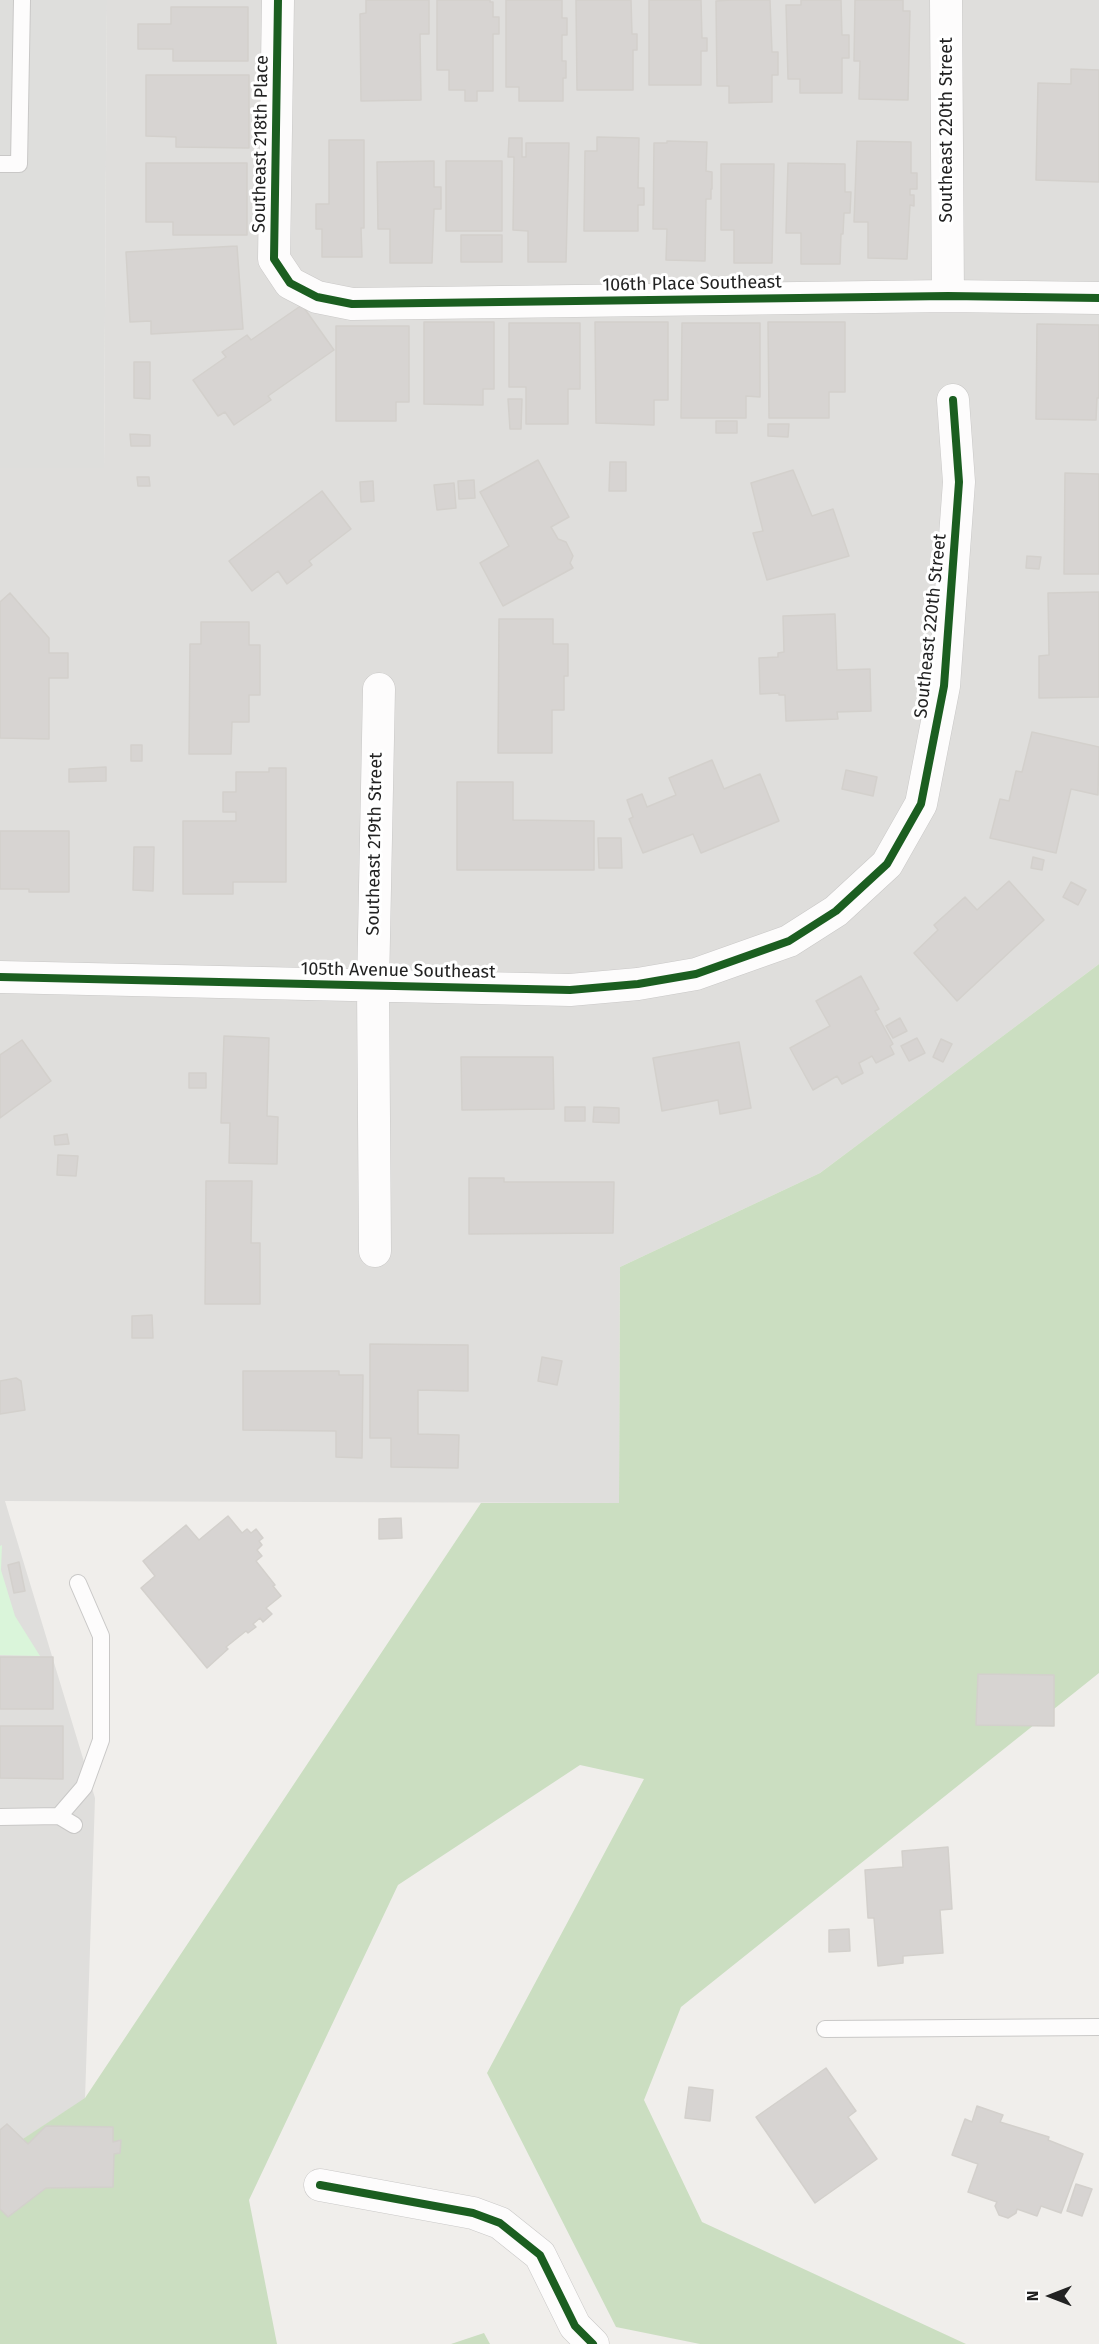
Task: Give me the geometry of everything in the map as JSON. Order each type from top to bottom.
[{"type":"street","name":"Southeast 218th Place","points":[[278,0],[274,259],[290,283]]},
{"type":"street","name":"Southeast 220th Street","points":[[946,0],[948,296]]},
{"type":"street","name":"106th Place Southeast","points":[[290,283],[317,297],[352,304],[948,296],[1099,298]]},
{"type":"street","name":"Southeast 220th Street","points":[[789,941],[836,911],[887,864],[921,804],[945,675],[959,482],[953,399]]},
{"type":"street","name":"Southeast 219th Street","points":[[375,1251],[373,986],[379,688]]},
{"type":"street","name":"105th Avenue Southeast","points":[[0,977],[570,990],[638,984],[696,974],[789,941]]},
{"type":"street","points":[[320,2185],[473,2213],[500,2223],[540,2255],[575,2326],[593,2344]]},
{"type":"lane","points":[[0,164],[19,164],[22,0]]},
{"type":"lane","points":[[58,1816],[84,1787],[101,1740],[101,1636],[78,1583]]},
{"type":"lane","points":[[0,1817],[58,1816],[74,1825]]},
{"type":"lane","points":[[825,2029],[1099,2027]]},
{"type":"shaded area","points":[[0,0],[107,0],[104,468],[0,468]]},
{"type":"shaded area","points":[[107,0],[1099,0],[1099,964],[820,1173],[620,1267],[619,1503],[5,1501],[95,1798],[85,2099],[0,2154],[0,468],[104,468]]},
{"type":"green space","points":[[1099,964],[1099,1673],[681,2007],[644,2100],[702,2222],[966,2344],[700,2344],[616,2327],[487,2073],[644,1779],[580,1765],[398,1885],[249,2200],[277,2344],[0,2344],[0,2154],[85,2098],[481,1503],[619,1503],[620,1267],[820,1173]]},
{"type":"green space","points":[[2,1545],[1,1570],[15,1616],[40,1656],[0,1655],[0,1546]]},
{"type":"green space","points":[[484,2333],[490,2344],[451,2344]]},
{"type":"building","points":[[366,0],[429,0],[429,34],[420,34],[421,100],[361,101],[360,14],[366,13]]},
{"type":"building","points":[[437,0],[490,0],[493,2],[493,17],[499,17],[499,34],[493,34],[493,91],[477,91],[477,101],[465,101],[465,90],[449,90],[449,70],[437,70]]},
{"type":"building","points":[[506,0],[562,0],[562,18],[567,18],[567,35],[562,35],[562,61],[566,61],[563,101],[519,101],[519,87],[506,87]]},
{"type":"building","points":[[576,0],[631,0],[632,34],[637,34],[637,50],[633,50],[633,90],[577,90]]},
{"type":"building","points":[[649,0],[701,0],[702,38],[707,38],[707,51],[701,51],[701,85],[649,85]]},
{"type":"building","points":[[770,0],[772,52],[778,52],[778,75],[772,75],[772,102],[729,103],[729,86],[717,86],[716,1]]},
{"type":"building","points":[[801,0],[841,0],[842,35],[849,35],[849,58],[842,58],[842,93],[800,93],[800,79],[788,79],[786,5],[801,5]]},
{"type":"building","points":[[855,0],[903,0],[903,11],[910,11],[908,100],[859,99],[860,61],[854,61]]},
{"type":"building","points":[[171,7],[248,7],[248,61],[173,61],[173,49],[138,49],[138,24],[171,24]]},
{"type":"building","points":[[1071,69],[1099,70],[1099,182],[1036,180],[1038,83],[1071,84]]},
{"type":"building","points":[[146,75],[249,75],[249,148],[176,147],[176,137],[146,136]]},
{"type":"building","points":[[597,137],[639,138],[638,188],[644,188],[644,205],[638,205],[638,231],[584,231],[585,151],[597,151]]},
{"type":"building","points":[[509,138],[522,138],[522,157],[526,157],[526,143],[569,143],[566,262],[528,262],[528,231],[513,230],[514,157],[508,157]]},
{"type":"building","points":[[329,140],[364,140],[362,257],[322,257],[322,229],[316,229],[316,204],[329,204]]},
{"type":"building","points":[[667,141],[707,142],[706,171],[712,172],[712,189],[711,199],[706,199],[705,261],[666,260],[667,229],[653,229],[654,143],[667,143]]},
{"type":"building","points":[[857,141],[911,142],[911,173],[917,173],[917,189],[910,189],[910,195],[914,195],[914,206],[910,205],[907,259],[868,258],[868,222],[854,222]]},
{"type":"building","points":[[434,161],[434,187],[441,187],[441,209],[434,209],[432,263],[390,263],[390,229],[378,229],[377,162]]},
{"type":"building","points":[[446,161],[502,161],[502,231],[446,231]]},
{"type":"building","points":[[146,163],[247,163],[247,235],[173,235],[173,222],[146,222]]},
{"type":"building","points":[[788,163],[845,164],[845,192],[851,192],[850,213],[844,213],[840,264],[801,264],[801,233],[786,233]]},
{"type":"building","points":[[721,164],[774,164],[772,263],[734,263],[734,230],[721,230]]},
{"type":"building","points":[[461,235],[502,235],[502,262],[461,262]]},
{"type":"building","points":[[237,246],[243,329],[151,334],[151,321],[130,322],[126,252]]},
{"type":"building","points":[[302,305],[334,350],[268,396],[271,400],[234,425],[225,412],[218,416],[193,380],[226,357],[222,352],[247,335],[251,340]]},
{"type":"building","points":[[424,322],[494,322],[494,389],[483,389],[483,405],[424,404]]},
{"type":"building","points":[[595,322],[668,322],[668,400],[654,400],[654,425],[596,423]]},
{"type":"building","points":[[768,322],[845,322],[845,392],[829,392],[829,418],[769,418]]},
{"type":"building","points":[[509,323],[580,323],[580,389],[568,389],[568,424],[526,424],[526,387],[509,387]]},
{"type":"building","points":[[682,323],[760,323],[760,397],[746,396],[746,418],[681,418]]},
{"type":"building","points":[[1037,324],[1099,325],[1099,398],[1097,398],[1096,420],[1036,419]]},
{"type":"building","points":[[336,326],[409,326],[409,402],[396,402],[396,421],[336,421]]},
{"type":"building","points":[[134,362],[150,362],[150,399],[134,398]]},
{"type":"building","points":[[508,399],[522,399],[521,429],[510,429]]},
{"type":"building","points":[[716,421],[737,421],[737,433],[716,433]]},
{"type":"building","points":[[768,424],[789,424],[788,437],[768,436]]},
{"type":"building","points":[[130,434],[150,435],[150,446],[131,446]]},
{"type":"building","points":[[538,460],[569,517],[551,527],[558,539],[566,542],[573,556],[570,563],[573,568],[503,606],[480,563],[509,546],[480,492]]},
{"type":"building","points":[[610,462],[626,462],[626,491],[609,491]]},
{"type":"building","points":[[793,470],[812,516],[833,509],[849,556],[767,580],[753,533],[763,531],[751,483]]},
{"type":"building","points":[[1065,473],[1099,474],[1099,574],[1064,574]]},
{"type":"building","points":[[137,477],[149,477],[150,486],[138,486]]},
{"type":"building","points":[[474,480],[475,498],[459,499],[458,481]]},
{"type":"building","points":[[373,481],[374,501],[361,502],[360,482]]},
{"type":"building","points":[[454,483],[456,508],[437,510],[434,485]]},
{"type":"building","points":[[322,491],[351,529],[309,561],[312,565],[287,584],[278,571],[252,591],[229,561]]},
{"type":"building","points":[[1027,556],[1041,557],[1039,569],[1026,568]]},
{"type":"building","points":[[1099,592],[1099,697],[1039,698],[1039,656],[1049,655],[1048,593]]},
{"type":"building","points":[[10,593],[49,638],[49,653],[68,653],[68,678],[49,678],[49,739],[0,738],[0,602]]},
{"type":"building","points":[[835,614],[837,670],[870,669],[871,711],[837,712],[838,719],[786,721],[785,695],[760,694],[759,658],[778,657],[778,653],[784,652],[783,616]]},
{"type":"building","points":[[499,619],[553,619],[553,644],[568,644],[568,676],[564,676],[564,710],[552,710],[552,753],[498,753]]},
{"type":"building","points":[[201,622],[249,622],[249,645],[260,645],[260,695],[249,695],[249,722],[232,722],[231,754],[189,754],[190,644],[201,644]]},
{"type":"building","points":[[1032,732],[1099,747],[1098,795],[1071,789],[1056,853],[990,838],[1000,799],[1009,801],[1016,771],[1022,772]]},
{"type":"building","points":[[131,745],[142,745],[142,761],[131,761]]},
{"type":"building","points":[[712,760],[724,789],[760,774],[779,821],[701,853],[693,834],[643,853],[629,819],[633,817],[627,800],[642,794],[647,807],[676,795],[669,778]]},
{"type":"building","points":[[106,767],[106,781],[69,782],[69,769]]},
{"type":"building","points":[[269,768],[286,768],[286,882],[233,882],[233,894],[183,894],[183,821],[236,821],[236,812],[223,812],[223,792],[236,792],[236,772],[269,772]]},
{"type":"building","points":[[846,770],[877,777],[873,796],[842,789]]},
{"type":"building","points":[[457,782],[513,782],[513,820],[594,821],[594,870],[457,870]]},
{"type":"building","points":[[0,831],[69,831],[69,892],[0,889]]},
{"type":"building","points":[[598,838],[621,838],[622,868],[599,868]]},
{"type":"building","points":[[134,847],[154,847],[153,891],[133,890]]},
{"type":"building","points":[[1033,857],[1044,860],[1042,870],[1031,868]]},
{"type":"building","points":[[1009,881],[1044,920],[957,1001],[914,953],[938,930],[934,925],[965,897],[977,910]]},
{"type":"building","points":[[1071,882],[1086,890],[1078,905],[1063,897]]},
{"type":"building","points":[[861,976],[879,1009],[875,1011],[893,1044],[890,1046],[894,1054],[876,1063],[872,1056],[859,1063],[863,1073],[842,1084],[837,1076],[813,1090],[790,1048],[830,1026],[816,1001]]},
{"type":"building","points":[[900,1018],[907,1031],[893,1038],[886,1026]]},
{"type":"building","points":[[224,1036],[269,1038],[267,1116],[278,1117],[277,1164],[229,1163],[230,1123],[221,1123]]},
{"type":"building","points":[[917,1038],[925,1053],[909,1061],[901,1046]]},
{"type":"building","points":[[941,1039],[952,1044],[943,1062],[933,1057]]},
{"type":"building","points":[[22,1040],[51,1081],[0,1118],[0,1055]]},
{"type":"building","points":[[739,1042],[751,1108],[720,1114],[718,1100],[662,1111],[653,1058]]},
{"type":"building","points":[[461,1057],[553,1057],[554,1109],[462,1110]]},
{"type":"building","points":[[189,1073],[206,1073],[206,1088],[189,1088]]},
{"type":"building","points":[[565,1107],[585,1107],[585,1121],[565,1121]]},
{"type":"building","points":[[594,1107],[619,1108],[619,1123],[593,1122]]},
{"type":"building","points":[[67,1134],[69,1144],[55,1145],[54,1136]]},
{"type":"building","points":[[58,1155],[78,1156],[76,1176],[57,1175]]},
{"type":"building","points":[[469,1178],[504,1178],[504,1182],[614,1182],[613,1233],[469,1234]]},
{"type":"building","points":[[206,1181],[252,1181],[251,1243],[260,1243],[260,1304],[205,1304]]},
{"type":"building","points":[[152,1315],[153,1338],[132,1338],[132,1316]]},
{"type":"building","points":[[370,1344],[468,1345],[468,1391],[418,1390],[418,1434],[459,1435],[458,1468],[391,1467],[391,1438],[370,1438]]},
{"type":"building","points":[[542,1357],[562,1361],[557,1385],[538,1381]]},
{"type":"building","points":[[243,1371],[339,1371],[339,1375],[363,1375],[362,1458],[336,1457],[336,1431],[243,1430]]},
{"type":"building","points":[[16,1378],[21,1381],[25,1410],[0,1414],[0,1381]]},
{"type":"building","points":[[228,1516],[242,1533],[247,1529],[251,1533],[256,1529],[263,1538],[259,1541],[262,1545],[257,1550],[262,1556],[256,1561],[281,1596],[266,1608],[272,1614],[263,1622],[260,1618],[253,1624],[256,1627],[248,1633],[246,1631],[226,1647],[228,1649],[207,1668],[141,1588],[155,1576],[143,1561],[186,1525],[199,1540]]},
{"type":"building","points":[[401,1518],[402,1538],[379,1539],[379,1519]]},
{"type":"building","points":[[19,1562],[25,1591],[14,1593],[8,1565]]},
{"type":"building","points":[[0,1657],[53,1657],[53,1709],[0,1709]]},
{"type":"building","points":[[978,1674],[1054,1675],[1054,1726],[976,1725]]},
{"type":"building","points":[[0,1726],[63,1726],[63,1779],[0,1778]]},
{"type":"building","points":[[948,1847],[952,1909],[940,1910],[943,1953],[903,1956],[903,1963],[878,1966],[874,1918],[868,1918],[865,1870],[903,1867],[902,1851]]},
{"type":"building","points":[[849,1929],[850,1951],[829,1952],[829,1930]]},
{"type":"building","points":[[826,2068],[856,2111],[848,2117],[877,2159],[815,2203],[756,2117]]},
{"type":"building","points":[[689,2087],[713,2090],[710,2121],[685,2118]]},
{"type":"building","points":[[977,2106],[1003,2115],[1000,2122],[1049,2137],[1048,2140],[1083,2154],[1061,2213],[1041,2206],[1037,2216],[1017,2209],[1016,2213],[1008,2218],[999,2215],[995,2206],[997,2202],[968,2192],[978,2164],[952,2155],[965,2119],[972,2122]]},
{"type":"building","points":[[7,2124],[28,2144],[46,2126],[113,2127],[113,2142],[121,2140],[120,2153],[114,2154],[113,2187],[46,2188],[8,2217],[0,2209],[0,2130]]},
{"type":"building","points":[[1076,2184],[1092,2189],[1082,2216],[1067,2211]]},
{"type":"cycle path","points":[[278,0],[274,259],[290,283],[317,297],[352,304],[948,296],[1099,298]]},
{"type":"cycle path","points":[[0,977],[570,990],[638,984],[696,974],[789,941],[836,911],[887,864],[921,804],[944,686],[959,482],[953,400]]},
{"type":"cycle path","points":[[320,2185],[473,2213],[500,2223],[540,2255],[575,2326],[593,2344]]}]
